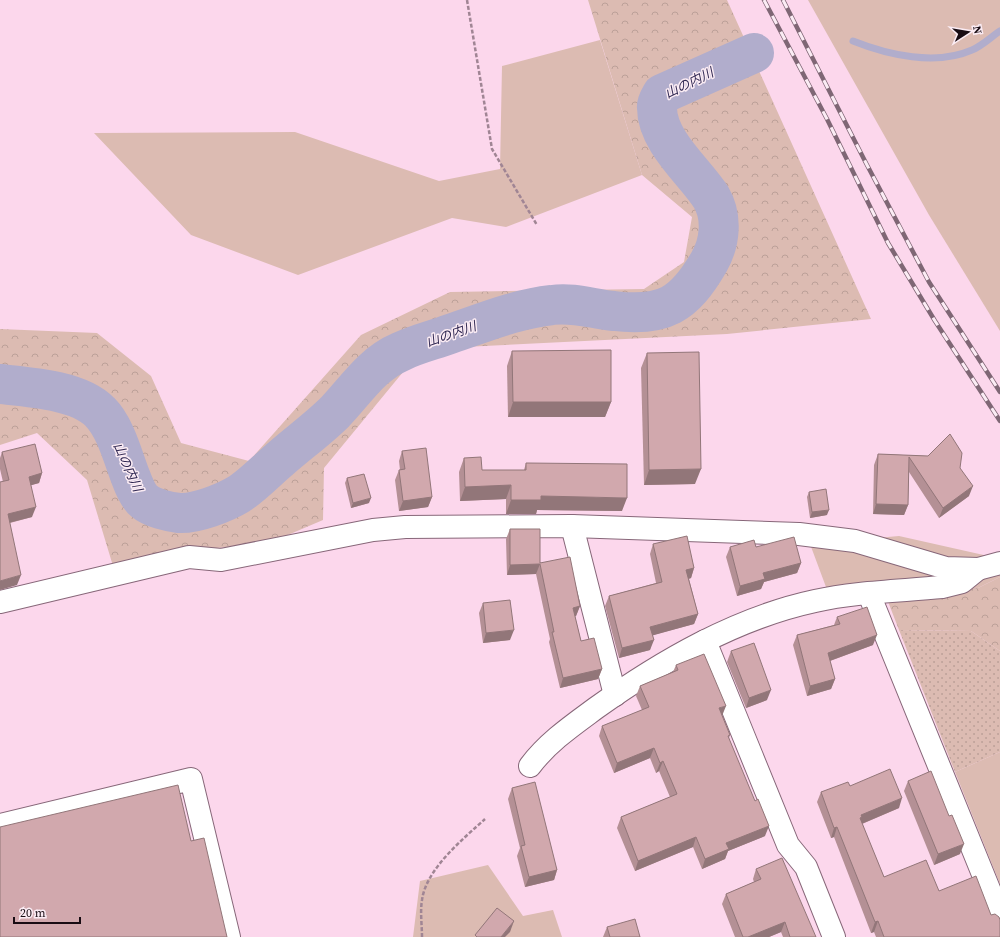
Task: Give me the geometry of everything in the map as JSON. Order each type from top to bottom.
[{"type":"street","points":[[572,526],[615,695]]},
{"type":"street","points":[[0,602],[189,558],[221,560],[373,530],[405,527],[572,526],[799,534],[855,541],[946,568],[978,569],[1000,563]]},
{"type":"street","points":[[530,766],[541,752],[569,728],[615,695],[705,641],[764,614],[816,601],[942,587],[962,582],[978,569]]},
{"type":"street","points":[[869,594],[1000,916]]},
{"type":"street","points":[[705,641],[788,845],[806,867],[834,937]]},
{"type":"street","points":[[0,825],[191,779],[230,937]]},
{"type":"path","points":[[467,0],[492,149],[537,225]]},
{"type":"path","points":[[422,937],[422,899],[430,878],[455,846],[485,819]]},
{"type":"green space","points":[[588,0],[727,0],[871,319],[727,334],[422,349],[324,468],[323,520],[269,543],[174,552],[113,566],[87,480],[37,433],[0,445],[0,329],[97,333],[151,376],[181,443],[249,461],[361,335],[450,292],[644,289],[684,262],[692,217],[642,175]]},
{"type":"green space","points":[[808,0],[1000,0],[1000,331],[929,215]]},
{"type":"green space","points":[[600,40],[642,175],[506,227],[452,218],[298,275],[191,235],[94,133],[295,132],[439,181],[500,169],[502,66]]},
{"type":"green space","points":[[899,536],[1000,559],[1000,577],[978,588],[887,599],[879,586],[826,587],[810,544]]},
{"type":"green space","points":[[1000,577],[1000,651],[971,631],[899,630],[887,599],[978,588]]},
{"type":"green space","points":[[899,630],[971,631],[1000,651],[1000,752],[955,772]]},
{"type":"green space","points":[[1000,752],[1000,884],[955,772]]},
{"type":"green space","points":[[488,865],[523,916],[553,910],[562,937],[413,937],[420,881]]},
{"type":"building","points":[[611,350],[611,402],[513,402],[512,351]]},
{"type":"building","points":[[699,352],[701,469],[649,470],[647,353]]},
{"type":"building","points":[[950,434],[962,453],[960,468],[973,486],[943,508],[909,457],[908,505],[876,504],[878,454],[928,456]]},
{"type":"building","points":[[35,444],[42,473],[29,477],[36,507],[8,514],[21,575],[0,581],[0,482],[9,480],[2,452]]},
{"type":"building","points":[[426,448],[432,497],[403,501],[399,470],[405,469],[402,451]]},
{"type":"building","points":[[481,457],[482,470],[526,470],[526,463],[627,464],[627,498],[541,496],[541,500],[511,500],[511,485],[465,487],[464,458]]},
{"type":"building","points":[[364,474],[371,498],[353,503],[347,478]]},
{"type":"building","points":[[826,489],[829,510],[812,512],[809,492]]},
{"type":"building","points":[[510,529],[540,529],[540,563],[570,557],[580,606],[573,608],[581,641],[594,638],[602,669],[563,678],[552,632],[554,632],[540,564],[510,565]]},
{"type":"building","points":[[687,536],[694,568],[686,570],[698,614],[650,627],[654,640],[622,648],[609,596],[662,582],[653,544]]},
{"type":"building","points":[[794,537],[801,563],[763,573],[765,579],[740,586],[730,547],[754,540],[756,547]]},
{"type":"building","points":[[510,600],[514,630],[486,633],[483,603]]},
{"type":"building","points":[[867,607],[877,635],[828,653],[835,679],[810,686],[797,635],[840,624],[837,617]]},
{"type":"building","points":[[754,643],[771,690],[749,698],[731,651]]},
{"type":"building","points":[[704,654],[726,706],[719,708],[730,735],[728,736],[755,801],[758,799],[769,826],[726,843],[729,849],[705,859],[696,837],[638,861],[621,817],[677,794],[663,761],[660,763],[654,748],[617,763],[602,726],[649,707],[640,686],[678,670],[676,665]]},
{"type":"building","points":[[890,769],[902,798],[861,815],[862,817],[860,818],[884,877],[926,860],[939,891],[976,876],[991,915],[995,914],[999,917],[1000,937],[884,937],[878,921],[875,922],[837,827],[834,828],[821,792],[848,782],[850,786]]},
{"type":"building","points":[[931,771],[949,816],[952,815],[964,844],[938,854],[908,781]]},
{"type":"building","points":[[535,782],[557,870],[529,877],[521,846],[525,845],[512,788]]},
{"type":"building","points":[[178,785],[191,841],[204,838],[227,937],[0,937],[0,827]]},
{"type":"building","points":[[782,858],[816,937],[790,937],[785,922],[748,937],[743,937],[726,894],[761,879],[756,869]]},
{"type":"building","points":[[497,908],[514,921],[501,937],[477,937],[475,935]]},
{"type":"building","points":[[635,919],[640,937],[610,937],[607,927]]},
{"type":"waterway","points":[[853,41],[881,51],[912,57],[943,57],[958,55],[972,50],[983,44],[1000,31]]},
{"type":"waterway","name":"山の内川","points":[[0,384],[39,388],[67,394],[80,399],[100,412],[106,419],[115,435],[136,491],[142,499],[151,506],[170,512],[186,513],[202,510],[226,501],[239,494],[249,486],[322,424],[381,363],[406,349],[500,317],[539,307],[568,304],[614,311],[646,312],[671,305],[681,298],[691,289],[700,277],[713,255],[718,238],[719,221],[715,205],[711,197],[678,155],[663,132],[659,120],[657,106],[658,102],[662,94],[754,53]]},
{"type":"railway","points":[[764,0],[827,119],[888,243],[935,321],[1000,421]]},
{"type":"railway","points":[[783,0],[867,165],[929,282],[1000,392]]}]
